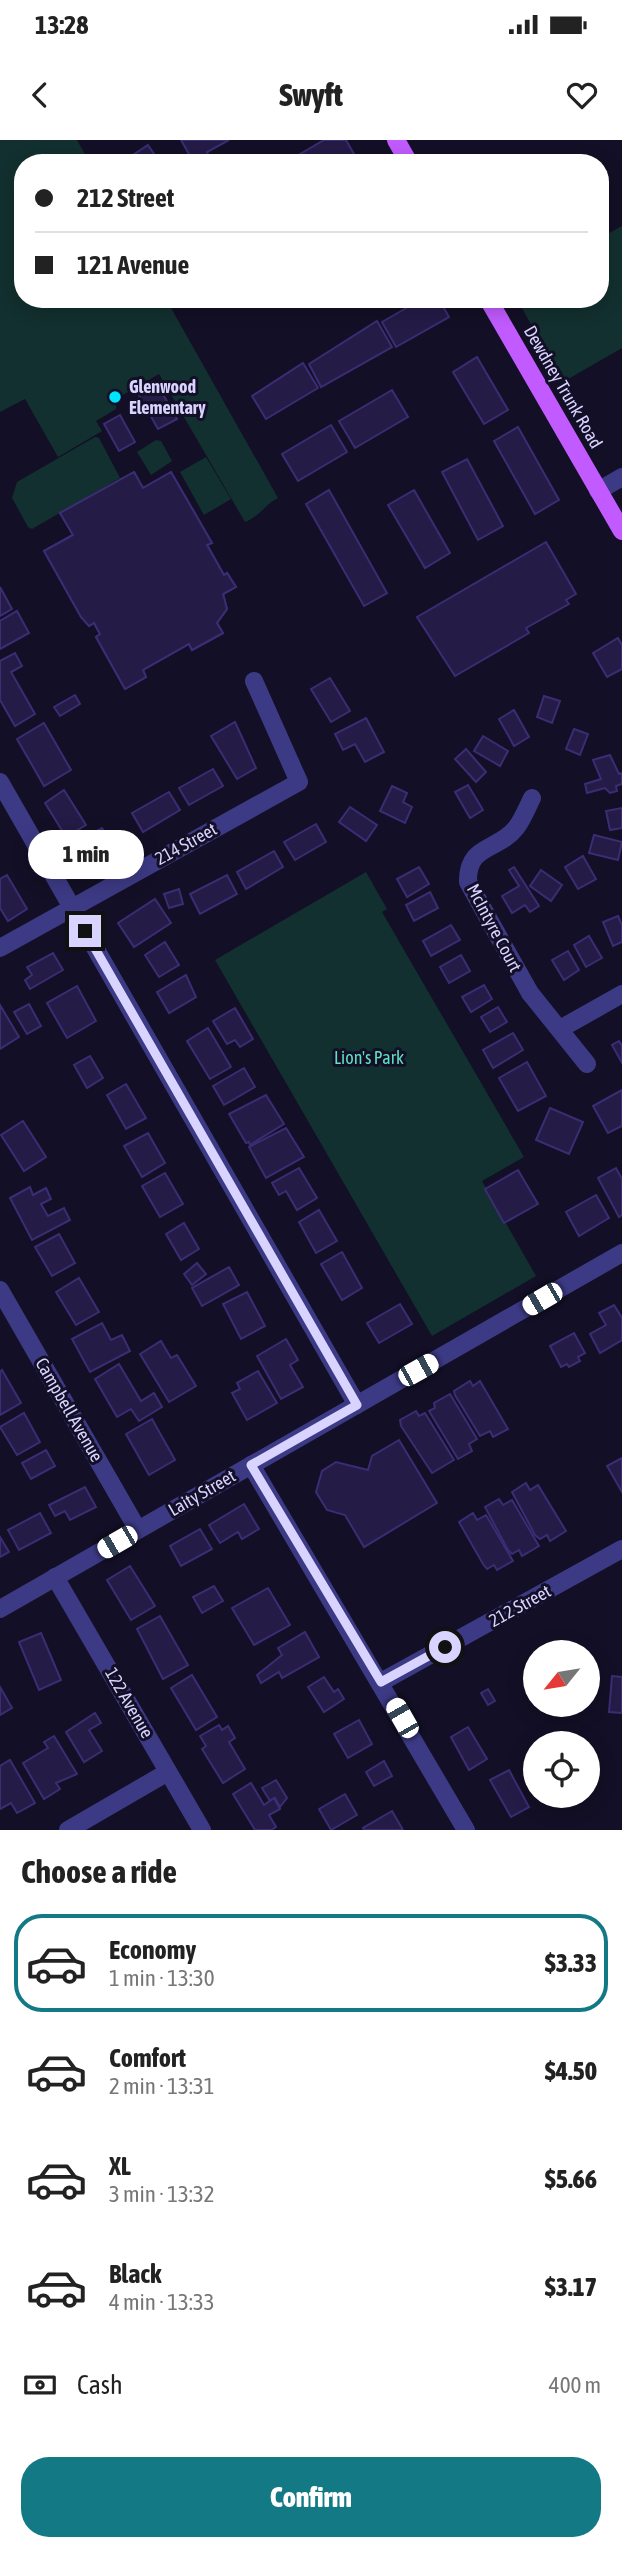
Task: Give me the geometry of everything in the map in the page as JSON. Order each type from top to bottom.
[{"type":"main road","name":"Dewdney Trunk Road","points":[[493,308],[622,531]]},
{"type":"street","points":[[598,491],[622,477]]},
{"type":"street","name":"214 Street","points":[[0,948],[299,782],[254,681]]},
{"type":"street","points":[[0,782],[357,1405]]},
{"type":"street","name":"McIntyre Court","points":[[532,798],[515,829],[473,857],[468,870],[468,882],[530,993],[587,1064]]},
{"type":"street","points":[[560,1030],[622,994]]},
{"type":"street","name":"Laity Street","points":[[0,1609],[622,1253]]},
{"type":"street","name":"Campbell Avenue","points":[[0,1290],[138,1530]]},
{"type":"street","points":[[251,1465],[466,1830]]},
{"type":"street","name":"212 Street","points":[[381,1682],[622,1549]]},
{"type":"street","name":"122 Avenue","points":[[55,1577],[202,1830]]},
{"type":"street","points":[[68,1830],[169,1772]]},
{"type":"green space","points":[[0,140],[77,140],[85,154],[14,154],[14,308],[171,308],[278,498],[245,522],[159,374],[116,399],[116,409],[96,421],[102,431],[58,457],[25,399],[0,412]]},
{"type":"green space","points":[[622,226],[622,348],[563,382],[522,308],[609,308],[609,233]]},
{"type":"green space","points":[[95,437],[99,438],[120,478],[32,529],[28,527],[12,498],[17,482]]},
{"type":"green space","points":[[156,440],[161,441],[172,461],[151,475],[137,452]]},
{"type":"green space","points":[[206,457],[231,499],[204,515],[180,472]]},
{"type":"green space","name":"Lion's Park","points":[[366,872],[387,909],[382,912],[524,1157],[482,1181],[536,1276],[432,1336],[215,960]]},
{"type":"building","points":[[181,140],[229,140],[207,152],[208,154],[189,154]]},
{"type":"building","points":[[324,140],[346,140],[354,154],[300,154]]},
{"type":"building","points":[[148,145],[154,154],[134,154]]},
{"type":"building","points":[[406,308],[444,308],[449,317],[396,347],[382,322]]},
{"type":"building","points":[[377,321],[392,347],[321,387],[309,364]]},
{"type":"building","points":[[477,357],[508,410],[484,424],[453,372]]},
{"type":"building","points":[[303,363],[318,388],[266,419],[252,396]]},
{"type":"building","points":[[156,382],[177,419],[158,429],[137,392]]},
{"type":"building","points":[[392,390],[408,417],[355,448],[339,421]]},
{"type":"building","points":[[120,415],[135,442],[119,451],[104,424]]},
{"type":"building","points":[[331,425],[347,452],[298,481],[282,454]]},
{"type":"building","points":[[518,427],[559,500],[535,514],[494,441]]},
{"type":"building","points":[[467,459],[503,526],[478,540],[442,472]]},
{"type":"building","points":[[134,472],[143,488],[171,472],[212,543],[207,545],[224,575],[227,573],[236,587],[223,594],[227,609],[217,623],[223,633],[192,650],[189,644],[143,670],[146,677],[125,689],[96,637],[100,634],[94,623],[89,626],[81,617],[44,551],[73,535],[60,513]],"holes":[[[150,576],[166,605],[128,627],[111,597]]]},
{"type":"building","points":[[134,472],[143,488],[171,472],[212,543],[207,545],[224,575],[227,573],[236,587],[223,594],[227,609],[217,623],[223,633],[192,650],[189,644],[143,670],[146,677],[125,689],[96,637],[100,634],[94,623],[89,626],[81,617],[44,551],[73,535],[60,513]]},
{"type":"building","points":[[329,490],[387,593],[364,606],[306,504]]},
{"type":"building","points":[[414,490],[450,553],[425,568],[388,505]]},
{"type":"building","points":[[546,542],[576,594],[566,600],[569,604],[526,628],[529,633],[455,676],[417,617]]},
{"type":"building","points":[[0,587],[12,609],[0,616]]},
{"type":"building","points":[[17,611],[29,633],[0,649],[0,621]]},
{"type":"building","points":[[618,638],[622,645],[622,669],[607,677],[593,653]]},
{"type":"building","points":[[15,653],[22,666],[11,672],[35,714],[15,726],[0,700],[0,661]]},
{"type":"building","points":[[330,678],[350,711],[331,722],[311,689]]},
{"type":"building","points":[[75,695],[80,704],[60,716],[54,707]]},
{"type":"building","points":[[544,696],[560,701],[552,723],[537,717]]},
{"type":"building","points":[[514,710],[529,737],[514,746],[499,719]]},
{"type":"building","points":[[366,718],[384,752],[365,762],[355,744],[343,750],[335,734]]},
{"type":"building","points":[[235,722],[256,768],[237,779],[211,736]]},
{"type":"building","points":[[44,723],[71,770],[44,786],[17,739]]},
{"type":"building","points":[[574,729],[588,734],[580,755],[566,749]]},
{"type":"building","points":[[483,736],[508,751],[500,766],[474,751]]},
{"type":"building","points":[[466,749],[486,772],[476,782],[455,759]]},
{"type":"building","points":[[610,755],[619,774],[622,773],[622,784],[616,786],[617,791],[610,793],[605,788],[587,793],[585,784],[601,779],[593,760]]},
{"type":"building","points":[[213,769],[223,786],[189,805],[179,788]]},
{"type":"building","points":[[468,785],[483,810],[470,818],[455,792]]},
{"type":"building","points":[[392,786],[407,793],[403,802],[412,807],[405,823],[380,811]]},
{"type":"building","points":[[64,790],[86,825],[66,837],[45,803]]},
{"type":"building","points":[[169,792],[180,810],[143,832],[132,813]]},
{"type":"building","points":[[350,807],[377,825],[366,841],[339,822]]},
{"type":"building","points":[[622,808],[622,828],[610,830],[606,811]]},
{"type":"building","points":[[316,824],[326,842],[295,860],[284,842]]},
{"type":"building","points":[[102,828],[112,845],[81,863],[71,845]]},
{"type":"building","points":[[594,835],[622,842],[618,860],[589,853]]},
{"type":"building","points":[[274,851],[283,867],[246,889],[237,872]]},
{"type":"building","points":[[583,856],[596,879],[578,889],[565,867]]},
{"type":"building","points":[[419,867],[429,884],[407,897],[397,879]]},
{"type":"building","points":[[514,867],[539,906],[530,912],[525,905],[512,913],[502,896],[519,886],[509,870]]},
{"type":"building","points":[[541,870],[562,885],[551,901],[530,886]]},
{"type":"building","points":[[7,875],[27,909],[8,921],[0,908],[0,879]]},
{"type":"building","points":[[227,875],[237,894],[200,914],[190,894]]},
{"type":"building","points":[[179,889],[183,904],[169,908],[164,894]]},
{"type":"building","points":[[430,892],[438,908],[414,921],[406,905]]},
{"type":"building","points":[[155,899],[171,923],[134,947],[118,923]]},
{"type":"building","points":[[618,916],[622,925],[622,942],[613,946],[603,922]]},
{"type":"building","points":[[451,925],[460,940],[431,956],[423,941]]},
{"type":"building","points":[[589,936],[602,958],[586,967],[574,945]]},
{"type":"building","points":[[165,942],[179,965],[159,977],[145,955]]},
{"type":"building","points":[[568,951],[579,970],[564,980],[552,960]]},
{"type":"building","points":[[53,953],[63,970],[30,989],[25,980],[32,975],[27,967]]},
{"type":"building","points":[[461,955],[470,971],[449,983],[440,967]]},
{"type":"building","points":[[186,975],[196,997],[169,1013],[157,992]]},
{"type":"building","points":[[484,985],[492,999],[471,1012],[462,997]]},
{"type":"building","points":[[77,986],[96,1021],[67,1038],[47,1003]]},
{"type":"building","points":[[29,1004],[41,1026],[27,1034],[14,1012]]},
{"type":"building","points":[[0,1005],[19,1037],[0,1049]]},
{"type":"building","points":[[498,1007],[507,1022],[490,1032],[481,1017]]},
{"type":"building","points":[[235,1008],[253,1039],[240,1047],[235,1040],[227,1044],[213,1021]]},
{"type":"building","points":[[208,1028],[231,1067],[210,1079],[187,1041]]},
{"type":"building","points":[[513,1033],[523,1050],[493,1068],[483,1050]]},
{"type":"building","points":[[619,1041],[622,1046],[622,1063],[612,1045]]},
{"type":"building","points":[[90,1056],[103,1078],[87,1088],[74,1065]]},
{"type":"building","points":[[527,1062],[546,1096],[518,1111],[499,1078]]},
{"type":"building","points":[[244,1068],[255,1087],[224,1105],[213,1086]]},
{"type":"building","points":[[126,1084],[146,1118],[126,1129],[107,1095]]},
{"type":"building","points":[[622,1090],[622,1126],[608,1133],[593,1106]]},
{"type":"building","points":[[266,1095],[284,1124],[250,1145],[249,1142],[246,1143],[229,1114]]},
{"type":"building","points":[[550,1108],[583,1122],[569,1154],[536,1140]]},
{"type":"building","points":[[23,1121],[46,1157],[24,1171],[1,1135]]},
{"type":"building","points":[[286,1128],[304,1157],[266,1178],[249,1147]]},
{"type":"building","points":[[148,1133],[165,1163],[142,1177],[124,1146]]},
{"type":"building","points":[[299,1168],[317,1198],[297,1210],[286,1191],[279,1195],[272,1183]]},
{"type":"building","points":[[616,1168],[622,1179],[622,1215],[619,1217],[598,1178]]},
{"type":"building","points":[[518,1170],[538,1204],[504,1223],[485,1189]]},
{"type":"building","points":[[165,1173],[183,1204],[160,1217],[142,1186]]},
{"type":"building","points":[[30,1187],[33,1195],[46,1188],[51,1199],[41,1204],[48,1216],[64,1208],[70,1220],[32,1240],[10,1198]]},
{"type":"building","points":[[596,1195],[609,1218],[579,1236],[566,1212]]},
{"type":"building","points":[[319,1210],[337,1241],[316,1253],[299,1222]]},
{"type":"building","points":[[184,1223],[199,1249],[181,1260],[166,1234]]},
{"type":"building","points":[[59,1234],[75,1263],[52,1276],[35,1247]]},
{"type":"building","points":[[342,1252],[362,1288],[342,1300],[321,1264]]},
{"type":"building","points":[[197,1263],[206,1274],[192,1285],[184,1274]]},
{"type":"building","points":[[229,1267],[239,1285],[202,1306],[192,1288]]},
{"type":"building","points":[[79,1278],[99,1312],[76,1325],[56,1292]]},
{"type":"building","points":[[247,1292],[265,1326],[241,1339],[223,1304]]},
{"type":"building","points":[[400,1304],[412,1324],[379,1343],[367,1323]]},
{"type":"building","points":[[614,1305],[622,1318],[622,1340],[600,1353],[590,1334],[606,1325],[599,1313]]},
{"type":"building","points":[[102,1323],[111,1340],[122,1335],[130,1351],[90,1372],[72,1339]]},
{"type":"building","points":[[574,1333],[585,1353],[578,1357],[580,1361],[569,1367],[567,1364],[561,1367],[550,1346]]},
{"type":"building","points":[[286,1339],[298,1360],[290,1365],[303,1387],[281,1399],[257,1356]]},
{"type":"building","points":[[161,1341],[171,1358],[177,1355],[196,1386],[169,1402],[140,1354]]},
{"type":"building","points":[[119,1364],[141,1401],[154,1393],[162,1407],[139,1421],[131,1409],[117,1417],[95,1379]]},
{"type":"building","points":[[2,1370],[21,1403],[0,1415],[0,1372]]},
{"type":"building","points":[[258,1371],[277,1403],[247,1420],[232,1393],[240,1389],[237,1383]]},
{"type":"building","points":[[470,1381],[473,1386],[480,1381],[508,1429],[493,1437],[490,1431],[480,1436],[454,1391]]},
{"type":"building","points":[[450,1394],[477,1439],[469,1444],[472,1451],[458,1459],[429,1411],[435,1408],[434,1403]]},
{"type":"building","points":[[416,1411],[419,1416],[425,1413],[454,1460],[432,1473],[401,1426],[400,1420]]},
{"type":"building","points":[[24,1413],[40,1442],[17,1455],[0,1427]]},
{"type":"building","points":[[152,1419],[175,1460],[149,1475],[126,1434]]},
{"type":"building","points":[[399,1440],[437,1503],[364,1547],[345,1515],[327,1510],[316,1492],[322,1471],[336,1462],[368,1470],[372,1456]]},
{"type":"building","points":[[46,1450],[55,1466],[31,1479],[22,1463]]},
{"type":"building","points":[[622,1458],[622,1492],[607,1466]]},
{"type":"building","points":[[526,1483],[530,1490],[538,1485],[566,1531],[550,1541],[547,1535],[540,1539],[535,1535],[512,1492]]},
{"type":"building","points":[[85,1487],[96,1507],[70,1520],[65,1511],[55,1516],[49,1505]]},
{"type":"building","points":[[499,1499],[503,1505],[512,1500],[539,1546],[522,1556],[519,1550],[512,1554],[508,1550],[485,1507]]},
{"type":"building","points":[[244,1504],[259,1529],[242,1539],[238,1532],[220,1543],[209,1525]]},
{"type":"building","points":[[40,1513],[51,1533],[19,1550],[8,1530]]},
{"type":"building","points":[[473,1513],[477,1520],[486,1515],[513,1561],[497,1570],[494,1565],[487,1569],[459,1522]]},
{"type":"building","points":[[200,1529],[212,1549],[181,1566],[170,1546]]},
{"type":"building","points":[[0,1537],[9,1552],[0,1557]]},
{"type":"building","points":[[130,1566],[155,1606],[131,1620],[107,1580]]},
{"type":"building","points":[[214,1586],[223,1601],[202,1613],[193,1597]]},
{"type":"building","points":[[268,1588],[290,1625],[254,1645],[232,1608]]},
{"type":"building","points":[[160,1616],[188,1665],[163,1679],[137,1629]]},
{"type":"building","points":[[305,1632],[319,1657],[282,1678],[279,1672],[261,1683],[257,1675],[282,1655],[278,1648]]},
{"type":"building","points":[[41,1633],[61,1680],[39,1690],[19,1642]]},
{"type":"building","points":[[192,1675],[217,1717],[196,1730],[171,1688]]},
{"type":"building","points":[[612,1676],[622,1677],[622,1713],[609,1712]]},
{"type":"building","points":[[324,1677],[334,1692],[338,1689],[344,1699],[324,1712],[308,1687]]},
{"type":"building","points":[[0,1687],[12,1708],[0,1715]]},
{"type":"building","points":[[488,1689],[495,1701],[488,1705],[481,1693]]},
{"type":"building","points":[[95,1713],[101,1723],[89,1730],[102,1751],[84,1762],[66,1732]]},
{"type":"building","points":[[359,1720],[372,1744],[348,1758],[334,1734]]},
{"type":"building","points":[[219,1725],[222,1730],[228,1726],[235,1738],[229,1742],[245,1769],[223,1783],[202,1749],[206,1746],[200,1736]]},
{"type":"building","points":[[468,1727],[487,1759],[469,1770],[451,1737]]},
{"type":"building","points":[[54,1736],[77,1774],[56,1783],[60,1789],[44,1799],[23,1763],[48,1748],[44,1742]]},
{"type":"building","points":[[10,1760],[35,1803],[17,1813],[11,1803],[0,1809],[0,1766]]},
{"type":"building","points":[[384,1761],[392,1776],[374,1786],[366,1772]]},
{"type":"building","points":[[509,1770],[523,1796],[523,1808],[527,1808],[511,1817],[490,1780]]},
{"type":"building","points":[[276,1780],[287,1798],[280,1807],[275,1798],[270,1801],[262,1788]]},
{"type":"building","points":[[251,1783],[264,1805],[274,1798],[280,1809],[269,1815],[276,1827],[271,1830],[255,1830],[233,1794]]},
{"type":"building","points":[[345,1794],[357,1815],[331,1830],[319,1809]]},
{"type":"building","points":[[392,1811],[403,1830],[364,1830],[363,1828]]},
{"type":"place","name":"Glenwood Elementary","points":[[115,397]]},
{"type":"route","points":[[85,931],[357,1405],[251,1465],[381,1682],[445,1647]]}]
